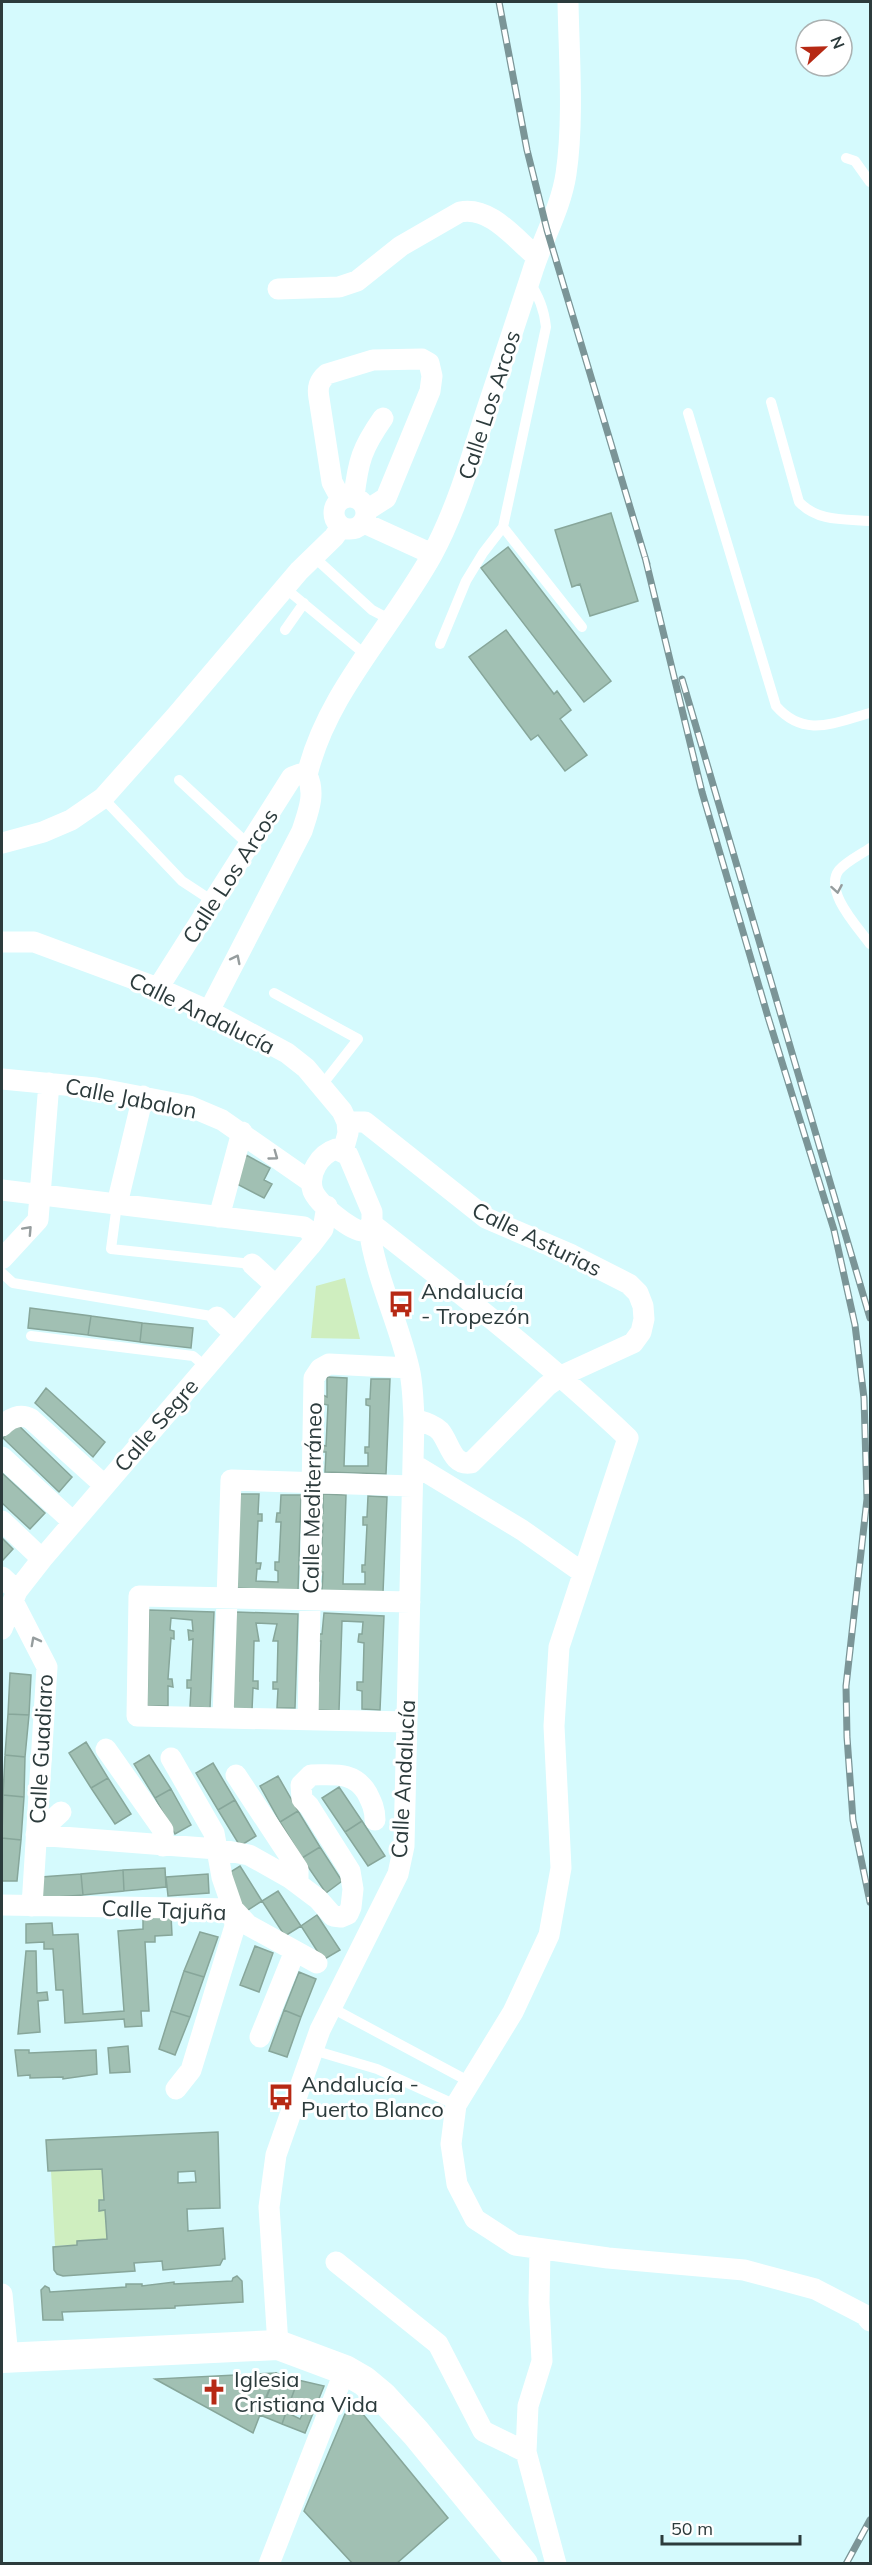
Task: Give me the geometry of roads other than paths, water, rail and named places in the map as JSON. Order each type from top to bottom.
[{"type":"main road","points":[[5,2357],[278,2345],[345,2370],[382,2396],[416,2433],[523,2564]]},
{"type":"street","name":"Calle Los Arcos","points":[[209,1011],[302,831],[311,802],[312,785],[307,775],[312,752],[331,709],[432,554],[459,495],[566,175],[569,105],[568,2]]},
{"type":"street","points":[[278,289],[339,287],[357,281],[401,246],[460,212],[469,210],[487,214],[537,257]]},
{"type":"street","points":[[2,843],[44,832],[71,820],[103,798],[285,588],[334,537],[341,527],[336,522],[334,510],[356,507],[386,498],[430,391],[432,376],[429,363],[422,359],[373,360],[327,374],[322,378],[318,391],[332,482],[356,507],[432,554]]},
{"type":"street","points":[[356,507],[358,461],[369,438],[383,418]]},
{"type":"street","name":"Calle Los Arcos","points":[[158,988],[292,777],[300,774],[307,775]]},
{"type":"street","name":"Calle Andalucía","points":[[2,942],[34,942],[158,988],[209,1011],[287,1053],[322,1085],[342,1111],[347,1122]]},
{"type":"street","name":"Calle Jabalon","points":[[2,1079],[96,1088],[143,1096],[208,1113],[242,1132],[311,1182]]},
{"type":"street","points":[[2,1258],[38,1220],[49,1083]]},
{"type":"street","points":[[117,1204],[143,1096]]},
{"type":"street","points":[[343,1151],[348,1133],[347,1122]]},
{"type":"street","name":"Calle Asturias","points":[[347,1122],[365,1122],[486,1218],[629,1284],[638,1293],[643,1306],[644,1319],[641,1332],[633,1343],[561,1376]]},
{"type":"street","points":[[219,1217],[242,1132]]},
{"type":"street","points":[[360,1226],[372,1212],[350,1159],[343,1151],[332,1150],[315,1167],[311,1182],[316,1197],[360,1226],[400,1245],[468,1298],[561,1376],[628,1438],[559,1647],[554,1726],[561,1868],[549,1935],[513,2012],[456,2104],[451,2144],[457,2184],[475,2219],[515,2245],[608,2258],[744,2270],[815,2289],[865,2315],[870,2320]]},
{"type":"street","points":[[2,1190],[303,1227],[320,1233]]},
{"type":"street","points":[[320,1233],[327,1206]]},
{"type":"street","points":[[320,1233],[337,1222],[360,1226]]},
{"type":"street","name":"Calle Andalucía","points":[[278,2345],[269,2207],[272,2176],[280,2139],[313,2050],[398,1874],[404,1846],[414,1419],[409,1368],[374,1259],[360,1226]]},
{"type":"street","name":"Calle Segre","points":[[2,1629],[15,1596],[42,1559],[320,1233]]},
{"type":"street","points":[[374,1259],[376,1250],[387,1244],[400,1245]]},
{"type":"street","points":[[252,1264],[276,1286]]},
{"type":"street","points":[[217,1317],[235,1334]]},
{"type":"street","name":"Calle Mediterráneo","points":[[308,1720],[314,1378],[320,1369],[334,1364],[409,1368]]},
{"type":"street","points":[[414,1419],[430,1424],[439,1431],[456,1459],[463,1464],[471,1463],[547,1386],[561,1376]]},
{"type":"street","points":[[2,1426],[14,1417],[31,1419],[104,1485]]},
{"type":"street","points":[[2,1457],[73,1522]]},
{"type":"street","points":[[413,1464],[522,1530],[583,1573]]},
{"type":"street","points":[[223,1718],[231,1479],[412,1486]]},
{"type":"street","points":[[2,1521],[42,1559]]},
{"type":"street","name":"Calle Guadiaro","points":[[2,1577],[15,1596],[47,1666],[32,1905]]},
{"type":"street","points":[[407,1722],[137,1716],[139,1596],[410,1602]]},
{"type":"street","points":[[106,1749],[163,1830],[163,1846]]},
{"type":"street","points":[[171,1758],[214,1833],[222,1877],[233,1909],[235,1926],[191,2070],[176,2089]]},
{"type":"street","points":[[237,1775],[298,1869],[298,1884]]},
{"type":"street","points":[[36,1835],[217,1849],[249,1855],[298,1884],[318,1899],[333,1916],[341,1917],[350,1910],[353,1888],[350,1871],[309,1806],[302,1799],[301,1785],[311,1775],[346,1776],[359,1781],[375,1808],[375,1820]]},
{"type":"street","points":[[36,1835],[61,1812]]},
{"type":"street","name":"Calle Tajuña","points":[[2,1905],[233,1909],[248,1924],[317,1963]]},
{"type":"street","points":[[260,2037],[295,1951]]},
{"type":"street","points":[[540,2249],[539,2303],[542,2361],[528,2406],[526,2452],[556,2564]]},
{"type":"street","points":[[336,2262],[438,2344],[483,2431],[526,2452]]},
{"type":"street","points":[[2,2301],[5,2357]]},
{"type":"street","points":[[269,2564],[345,2370]]},
{"type":"lane","points":[[846,158],[855,161],[870,182]]},
{"type":"lane","points":[[440,644],[466,581],[483,553],[503,527],[546,327],[545,312],[529,281]]},
{"type":"lane","points":[[771,402],[799,502],[808,512],[819,517],[870,521]]},
{"type":"lane","points":[[688,413],[776,706],[796,723],[809,726],[870,713]]},
{"type":"lane","points":[[503,527],[582,627]]},
{"type":"lane","points":[[314,557],[372,610],[391,620]]},
{"type":"lane","points":[[285,588],[367,656]]},
{"type":"lane","points":[[285,630],[304,603]]},
{"type":"lane","points":[[179,780],[250,846]]},
{"type":"lane","points":[[103,798],[182,881],[214,902]]},
{"type":"lane","points":[[870,848],[841,868],[834,883],[839,899],[870,944]]},
{"type":"lane","points":[[274,993],[358,1039],[322,1085]]},
{"type":"lane","points":[[117,1204],[111,1249],[252,1264]]},
{"type":"lane","points":[[2,1273],[13,1283],[217,1317]]},
{"type":"lane","points":[[31,1336],[193,1356],[206,1367]]},
{"type":"lane","points":[[332,2008],[470,2082]]},
{"type":"lane","points":[[313,2050],[377,2069],[456,2104]]},
{"type":"railway","points":[[499,2],[527,150],[547,230],[647,564]]},
{"type":"railway","points":[[645,557],[702,792],[834,1230],[855,1325],[864,1398],[867,1499],[846,1686],[847,1737],[853,1820],[870,1902]]},
{"type":"railway","points":[[682,679],[870,1318]]},
{"type":"railway","points":[[846,2564],[870,2520]]},
{"type":"place","name":"Andalucía - Tropezón","points":[[401,1304]]},
{"type":"place","name":"Andalucía - Puerto Blanco","points":[[281,2097]]},
{"type":"place","name":"Iglesia Cristiana Vida","points":[[214,2392]]}]
